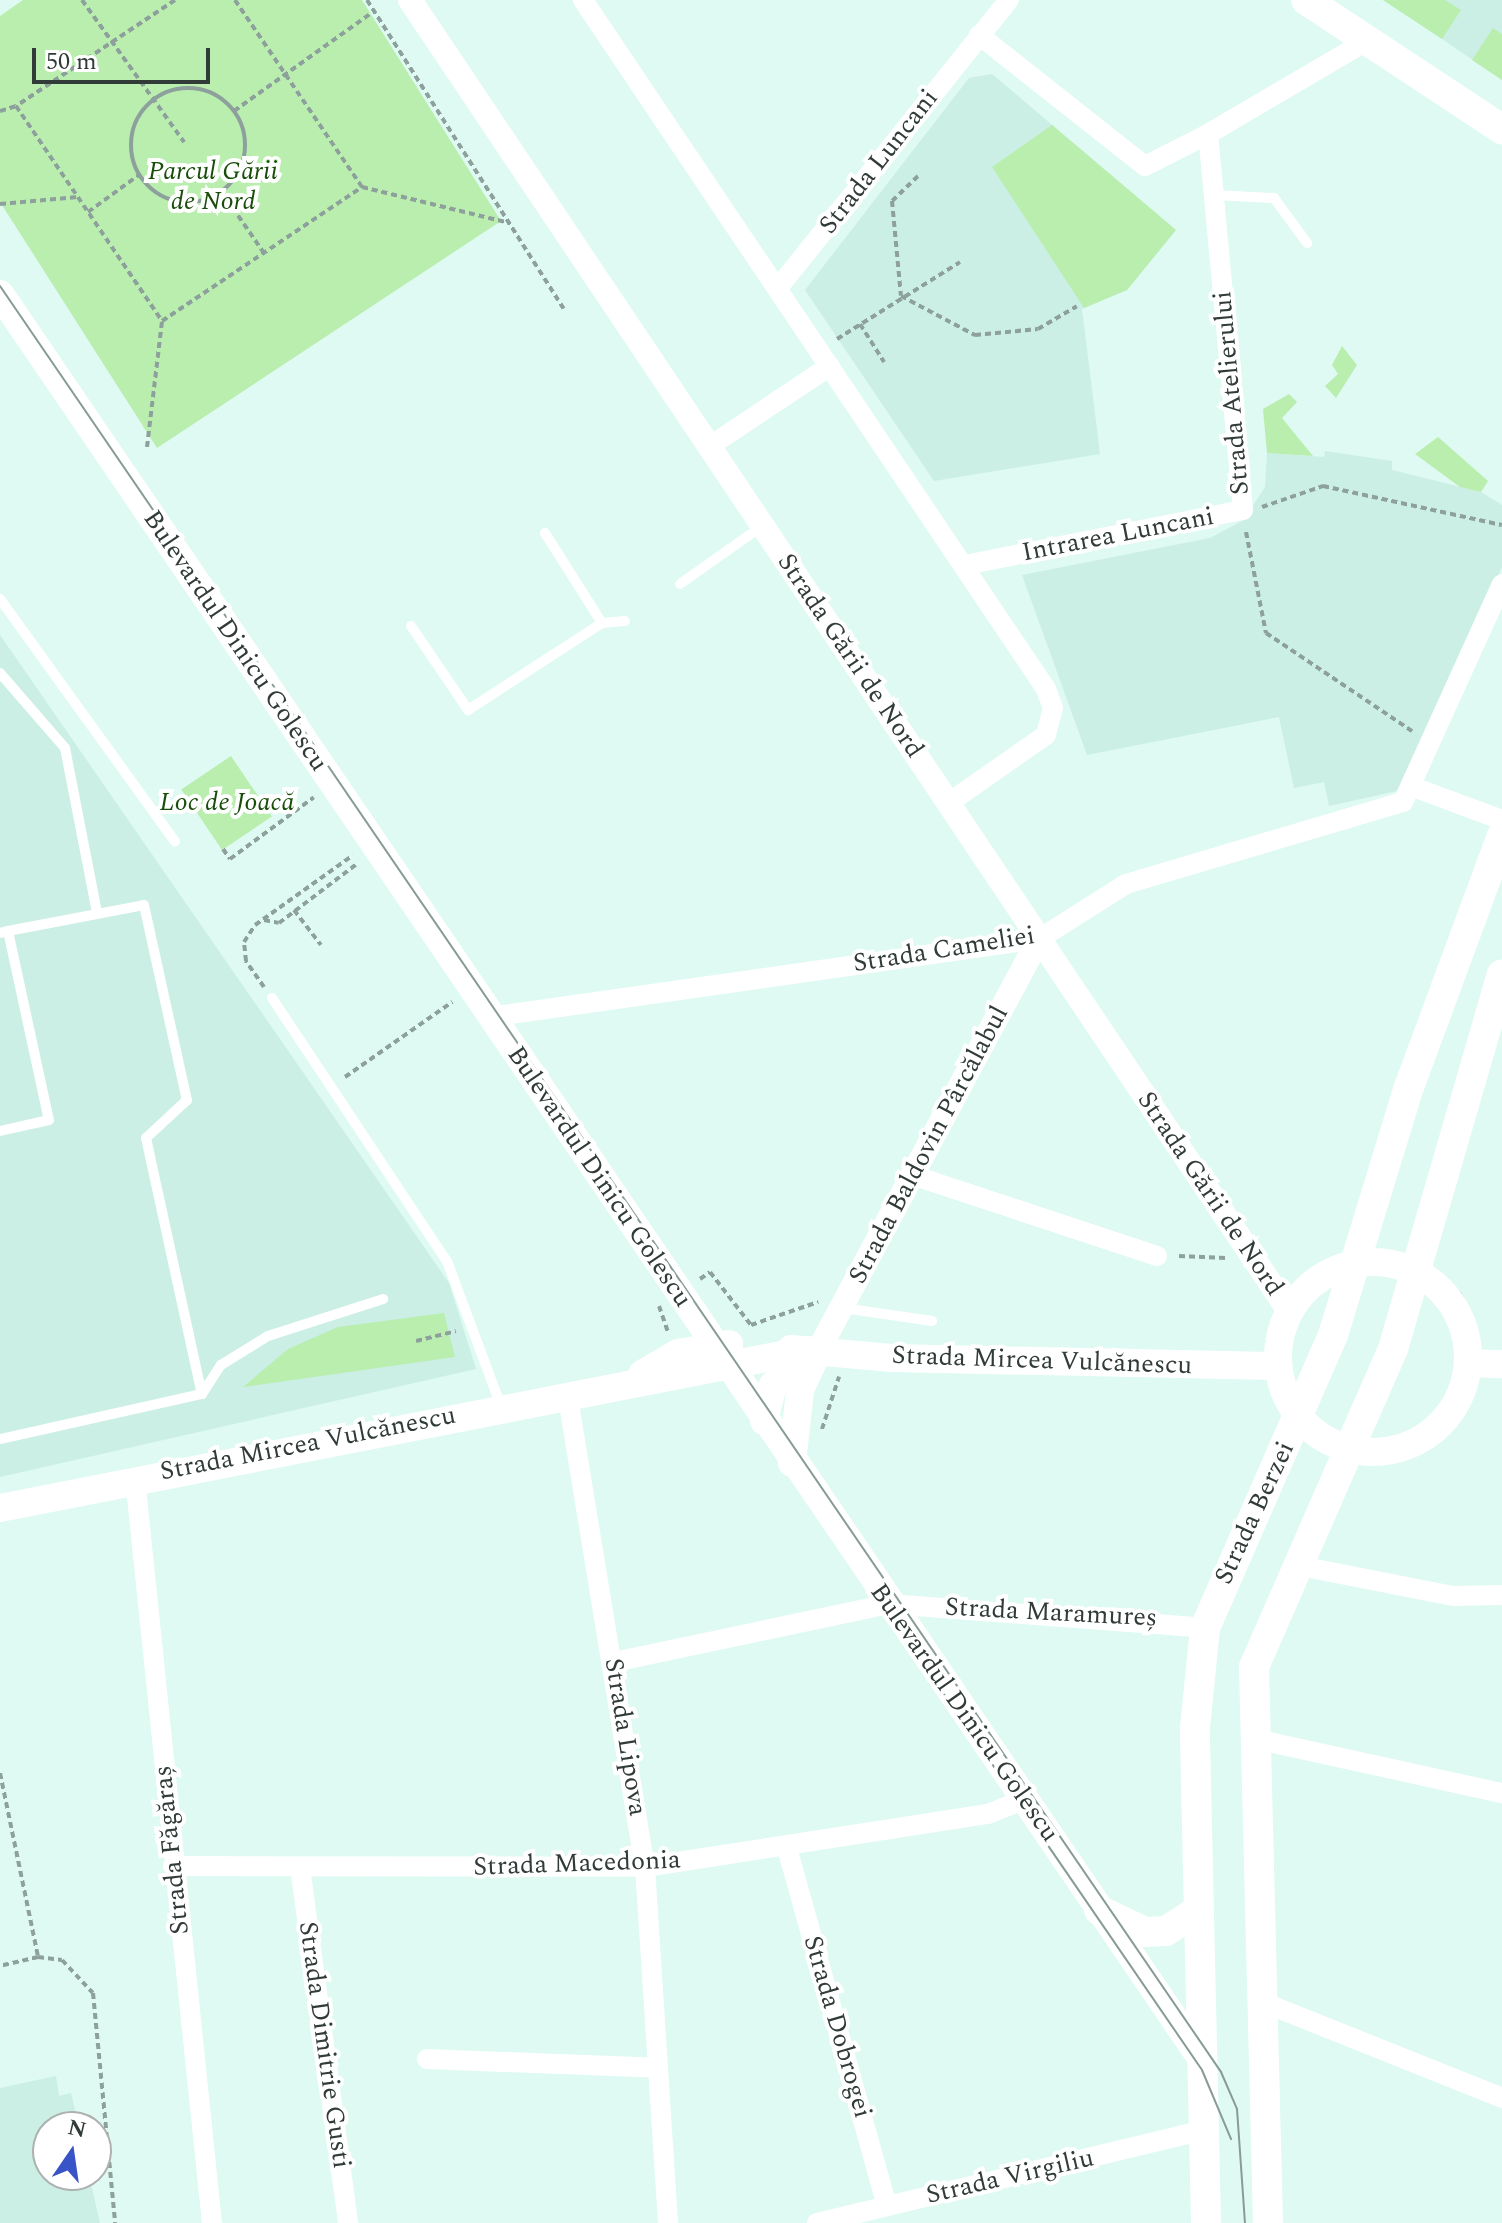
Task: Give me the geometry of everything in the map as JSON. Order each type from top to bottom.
[{"type":"main road","points":[[1306,0],[1502,129]]},
{"type":"main road","name":"Bulevardul Dinicu Golescu","points":[[0,294],[719,1356],[1201,2058]]},
{"type":"main road","name":"Strada Berzei","points":[[1204,2221],[1196,1683],[1205,1628],[1300,1418],[1356,1263],[1409,1087],[1502,836]]},
{"type":"main road","points":[[1268,2223],[1251,1738],[1259,1646],[1348,1453],[1420,1265],[1502,975]]},
{"type":"main road","points":[[1356,1263],[1420,1265],[1455,1307],[1483,1363],[1429,1435],[1403,1447],[1348,1453],[1300,1418],[1278,1366],[1289,1311],[1306,1289],[1356,1263]]},
{"type":"main road","points":[[764,1421],[773,1385],[812,1350]]},
{"type":"main road","points":[[792,1463],[800,1390],[812,1350]]},
{"type":"main road","name":"Strada Mircea Vulcănescu","points":[[0,1508],[135,1478],[501,1406],[617,1388],[678,1353],[719,1356],[812,1350],[1278,1366]]},
{"type":"main road","points":[[1099,1910],[1145,1932],[1166,1931],[1198,1910]]},
{"type":"street","name":"Strada Gării de Nord","points":[[410,0],[1289,1311]]},
{"type":"street","points":[[583,0],[965,565],[1053,708],[1046,735],[1031,750],[950,802]]},
{"type":"street","name":"Strada Luncani","points":[[778,288],[1009,0]]},
{"type":"street","points":[[979,35],[1145,166],[1208,134],[1368,40]]},
{"type":"street","name":"Strada Atelierului","points":[[1208,134],[1243,510]]},
{"type":"street","points":[[710,446],[824,358]]},
{"type":"street","name":"Intrarea Luncani","points":[[965,565],[1243,510]]},
{"type":"street","points":[[1502,584],[1416,788],[1502,820]]},
{"type":"street","name":"Strada Cameliei","points":[[490,1017],[1039,939],[1111,890],[1392,806],[1416,788]]},
{"type":"street","name":"Strada Baldovin Pârcălabul","points":[[812,1350],[842,1307],[1039,939]]},
{"type":"street","points":[[912,1175],[1157,1256]]},
{"type":"street","name":"Strada Lipova","points":[[568,1398],[614,1662],[645,1867],[668,2223]]},
{"type":"street","name":"Strada Făgăraș","points":[[135,1478],[212,2223]]},
{"type":"street","points":[[1295,1565],[1453,1596],[1502,1595]]},
{"type":"street","name":"Strada Maramureș","points":[[614,1662],[889,1604],[1205,1628]]},
{"type":"street","points":[[1251,1738],[1502,1793]]},
{"type":"street","name":"Strada Macedonia","points":[[173,1866],[645,1867],[787,1848],[988,1814],[1023,1800]]},
{"type":"street","name":"Strada Dobrogei","points":[[787,1848],[887,2206]]},
{"type":"street","name":"Strada Dimitrie Gusti","points":[[300,1867],[348,2223]]},
{"type":"street","points":[[1260,2001],[1502,2098]]},
{"type":"street","points":[[427,2059],[658,2068]]},
{"type":"street","name":"Strada Virgiliu","points":[[817,2223],[1203,2130]]},
{"type":"lane","points":[[1214,195],[1274,198],[1307,243]]},
{"type":"lane","points":[[680,584],[762,526]]},
{"type":"lane","points":[[545,533],[602,623]]},
{"type":"lane","points":[[0,599],[175,842]]},
{"type":"lane","points":[[411,626],[468,710],[602,623],[625,621]]},
{"type":"lane","points":[[0,673],[65,748],[97,913]]},
{"type":"lane","points":[[0,1131],[49,1120],[4,932],[135,904],[147,913],[187,1100],[146,1138],[202,1394]]},
{"type":"lane","points":[[272,998],[334,1084],[447,1261],[501,1406]]},
{"type":"lane","points":[[0,1439],[202,1394],[221,1365],[268,1336],[383,1299]]},
{"type":"lane","points":[[842,1307],[932,1321]]},
{"type":"path","points":[[82,0],[184,142]]},
{"type":"path","points":[[0,111],[16,106],[175,0]]},
{"type":"path","points":[[235,0],[362,187],[510,223]]},
{"type":"path","points":[[367,0],[564,309]]},
{"type":"path","points":[[234,111],[374,11]]},
{"type":"path","points":[[196,89],[234,111],[243,158],[221,191],[180,202],[139,175],[130,143],[153,99],[196,89]]},
{"type":"path","points":[[16,106],[162,321],[147,447]]},
{"type":"path","points":[[88,212],[139,175]]},
{"type":"path","points":[[901,296],[892,201],[918,176]]},
{"type":"path","points":[[162,321],[362,187]]},
{"type":"path","points":[[221,191],[264,253]]},
{"type":"path","points":[[0,204],[78,197]]},
{"type":"path","points":[[824,358],[860,324],[960,262]]},
{"type":"path","points":[[901,296],[975,335],[1038,329],[1077,306]]},
{"type":"path","points":[[860,324],[884,362]]},
{"type":"path","name":"Intrarea Luncani","points":[[1243,510],[1323,486],[1502,525]]},
{"type":"path","name":"Strada Atelierului","points":[[1243,510],[1266,633],[1433,745]]},
{"type":"path","points":[[223,849],[230,859],[301,807]]},
{"type":"path","points":[[263,919],[279,923],[374,846]]},
{"type":"path","points":[[272,998],[246,961],[244,942],[263,919],[374,846]]},
{"type":"path","points":[[294,910],[321,945]]},
{"type":"path","points":[[334,1084],[471,989]]},
{"type":"path","points":[[1157,1256],[1254,1259]]},
{"type":"path","points":[[1348,1453],[1400,1456],[1437,1440],[1456,1423],[1483,1363],[1476,1329],[1461,1296],[1420,1265]]},
{"type":"path","points":[[416,1341],[473,1327]]},
{"type":"path","points":[[0,1773],[38,1957]]},
{"type":"path","points":[[0,1966],[38,1957],[62,1960],[93,1993],[115,2223]]},
{"type":"shaded area","points":[[1383,0],[1502,0],[1502,80],[1442,39]]},
{"type":"shaded area","points":[[992,74],[1176,230],[1127,290],[1082,309],[1100,454],[934,481],[805,290],[969,78]]},
{"type":"shaded area","points":[[1325,451],[1392,461],[1392,470],[1481,492],[1502,505],[1502,567],[1410,778],[1397,791],[1329,806],[1324,782],[1294,788],[1279,717],[1087,755],[1022,575],[1210,538],[1244,520],[1265,487],[1267,453],[1324,457]]},
{"type":"shaded area","points":[[0,635],[449,1283],[476,1369],[0,1477]]},
{"type":"shaded area","points":[[56,2076],[59,2096],[71,2093],[75,2111],[32,2111],[32,2191],[93,2191],[100,2223],[0,2223],[0,2088]]},
{"type":"green space","name":"Parcul Gării de Nord","points":[[23,0],[362,0],[501,221],[157,448],[0,202],[0,16]]},
{"type":"green space","points":[[1383,0],[1445,0],[1461,10],[1442,39]]},
{"type":"green space","points":[[1493,28],[1502,34],[1502,80],[1472,60]]},
{"type":"green space","points":[[1052,125],[1176,230],[1127,290],[1084,308],[992,167]]},
{"type":"green space","points":[[1342,346],[1357,365],[1336,398],[1325,386],[1338,374],[1332,365]]},
{"type":"green space","points":[[1289,394],[1297,402],[1282,418],[1313,456],[1267,453],[1263,409]]},
{"type":"green space","points":[[1438,437],[1488,481],[1481,492],[1460,487],[1415,454]]},
{"type":"green space","name":"Loc de Joacă","points":[[231,756],[272,817],[222,850],[181,790]]},
{"type":"green space","points":[[444,1313],[455,1357],[243,1387],[288,1349],[338,1327]]},
{"type":"tram line","points":[[0,286],[1221,2072],[1237,2109],[1245,2223]]},
{"type":"tram line","points":[[885,1608],[1202,2070],[1231,2139]]}]
